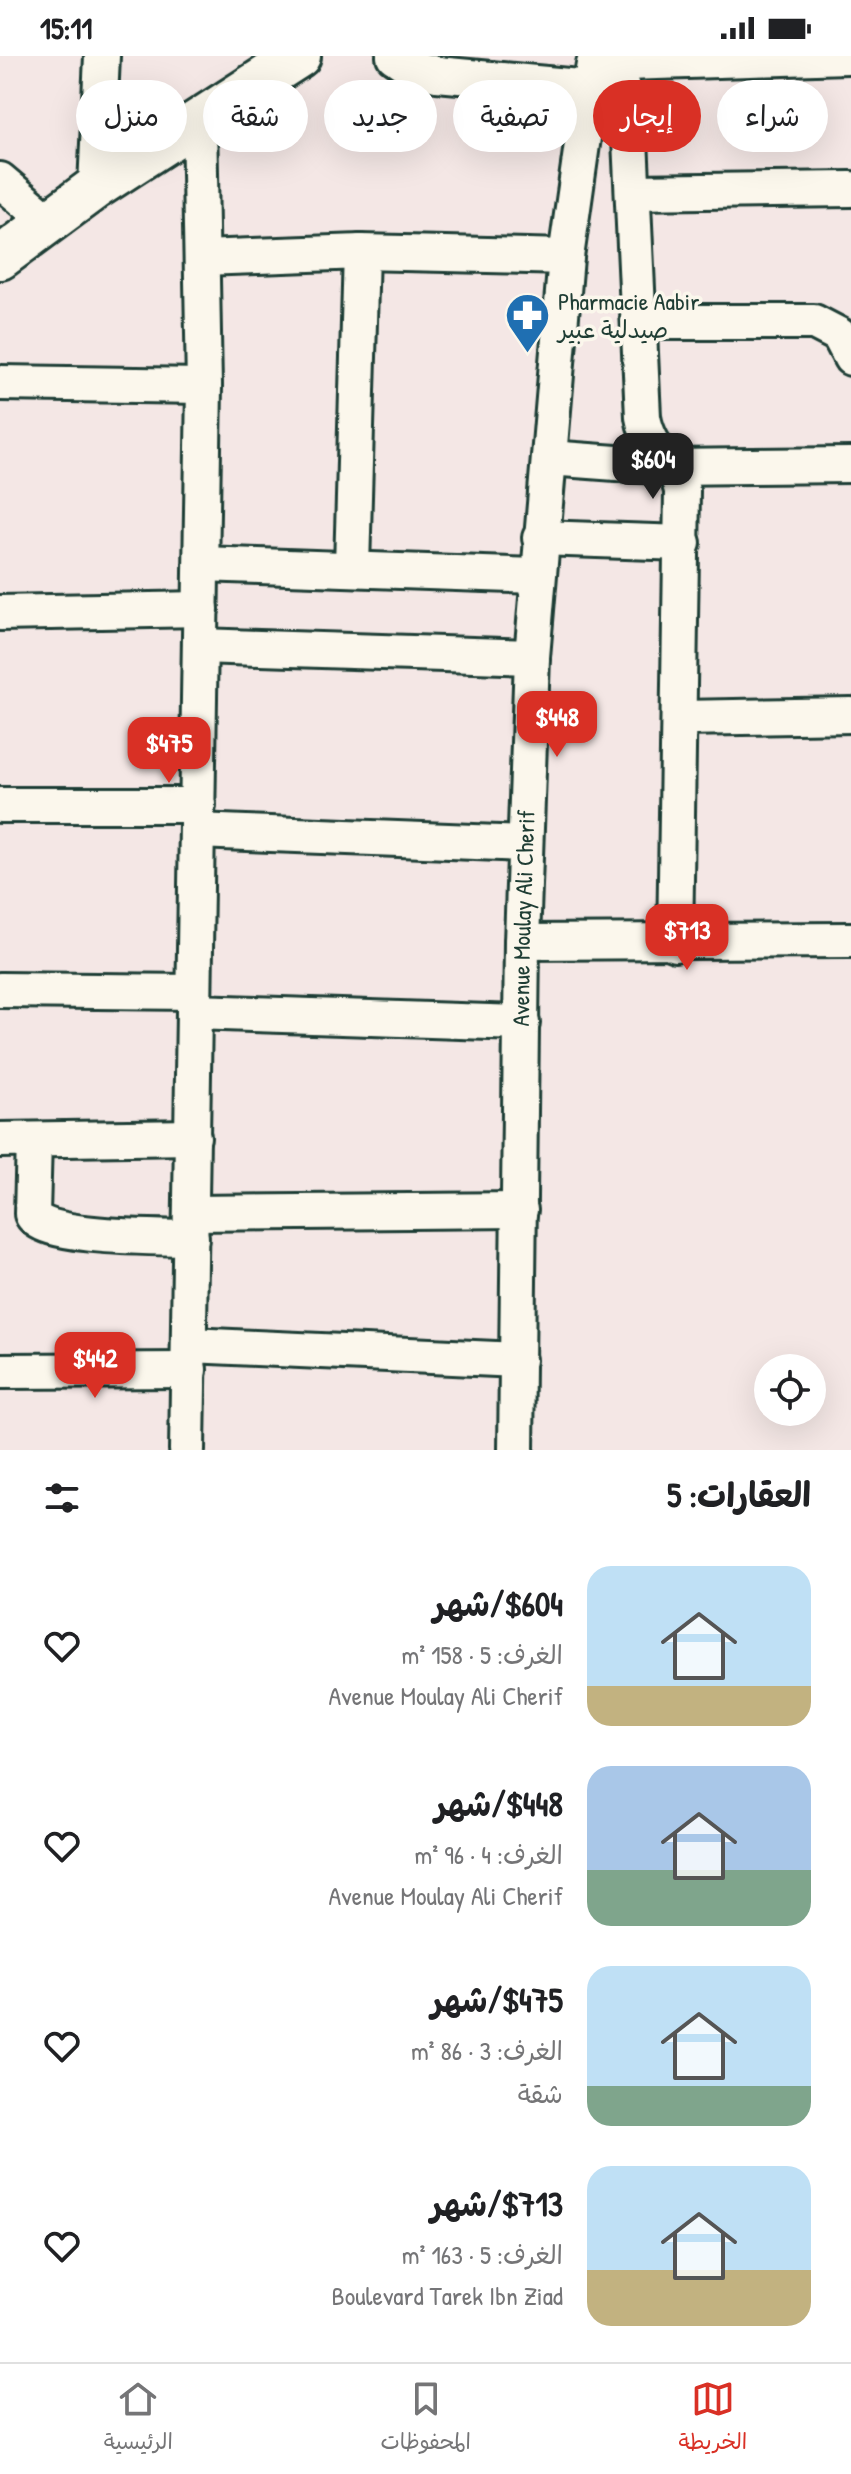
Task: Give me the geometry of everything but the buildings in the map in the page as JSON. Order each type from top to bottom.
[{"type":"main road","points":[[0,258],[96,187],[299,56]]},
{"type":"street","points":[[96,187],[102,56]]},
{"type":"street","points":[[394,56],[413,69],[437,74],[847,56]]},
{"type":"street","points":[[602,65],[623,91],[634,192],[646,432],[654,451],[670,467],[682,491],[681,718],[675,944]]},
{"type":"street","name":"Avenue Moulay Ali Cherif","points":[[516,1450],[522,942],[537,576],[566,257],[602,65]]},
{"type":"street","points":[[187,1450],[204,386],[199,120]]},
{"type":"street","points":[[0,180],[51,223]]},
{"type":"street","points":[[634,192],[851,189]]},
{"type":"street","points":[[202,258],[361,252],[566,257]]},
{"type":"street","points":[[352,567],[361,252]]},
{"type":"street","points":[[639,322],[814,322],[839,335],[851,358]]},
{"type":"street","points":[[0,383],[204,386]]},
{"type":"street","points":[[549,458],[670,467],[851,465]]},
{"type":"street","points":[[540,538],[683,543]]},
{"type":"street","points":[[202,564],[537,576]]},
{"type":"street","points":[[0,613],[201,609]]},
{"type":"street","points":[[200,646],[532,657]]},
{"type":"street","points":[[681,718],[851,715]]},
{"type":"street","points":[[0,805],[525,844]]},
{"type":"street","points":[[522,942],[675,944],[851,940]]},
{"type":"street","points":[[0,990],[522,1023]]},
{"type":"street","points":[[0,1140],[193,1137]]},
{"type":"street","points":[[34,1140],[32,1214],[40,1225],[65,1231],[520,1210]]},
{"type":"street","points":[[0,1371],[189,1358],[518,1360]]},
{"type":"place","name":"Pharmacie Aabir صيدلية عبير","points":[[527,355]]}]
